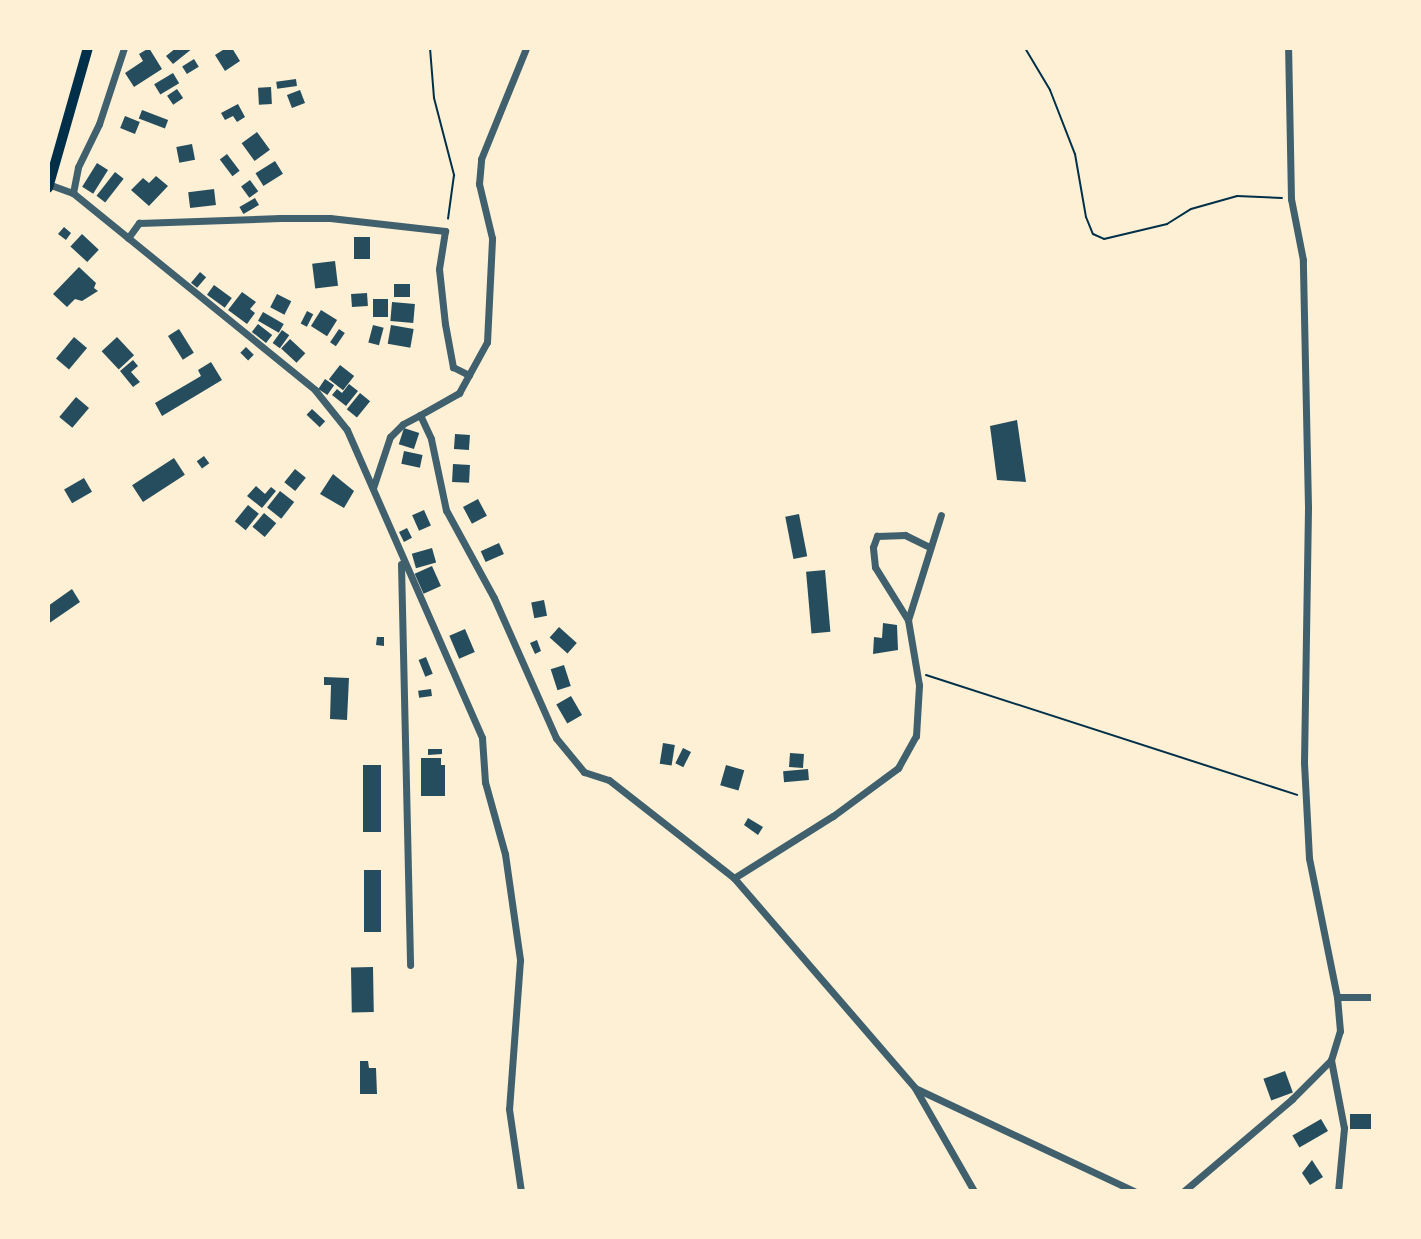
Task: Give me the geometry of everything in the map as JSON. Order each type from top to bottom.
[{"type":"main road","points":[[48,185],[88,48]]},
{"type":"street","points":[[73,193],[78,167],[99,124],[124,48]]},
{"type":"street","points":[[373,489],[390,437],[403,424],[459,393],[487,342],[492,238],[479,184],[481,159],[526,48]]},
{"type":"street","points":[[1184,1191],[1292,1099],[1331,1060],[1340,1031],[1337,997],[1309,858],[1306,798],[1308,507],[1303,260],[1291,199],[1288,48]]},
{"type":"street","points":[[48,185],[73,193],[315,390],[347,430],[482,738],[485,782],[505,854],[520,960],[509,1109],[521,1191]]},
{"type":"street","points":[[128,238],[139,223],[280,218],[330,218],[445,231],[439,269],[445,324],[453,367],[469,375]]},
{"type":"street","points":[[420,415],[431,439],[446,510],[494,598],[556,738],[584,772],[609,780],[634,797],[734,878],[915,1088],[974,1191]]},
{"type":"street","points":[[908,620],[941,515]]},
{"type":"street","points":[[734,878],[833,816],[898,768],[916,736],[917,672],[908,620],[875,567],[873,547],[877,536],[905,535],[930,547]]},
{"type":"street","points":[[401,558],[410,965]]},
{"type":"street","points":[[1337,997],[1373,997]]},
{"type":"street","points":[[1331,1060],[1344,1128],[1338,1191]]},
{"type":"street","points":[[915,1088],[1134,1191]]},
{"type":"path","points":[[430,48],[434,98],[454,175],[445,231]]},
{"type":"path","points":[[1025,48],[1050,90],[1075,154],[1086,217],[1093,234],[1104,239],[1167,224],[1191,209],[1237,196],[1291,199]]},
{"type":"path","points":[[917,672],[1306,798]]},
{"type":"building","points":[[149,48],[162,69],[134,87],[125,73],[143,61],[139,54]]},
{"type":"building","points":[[176,48],[193,48],[173,64],[166,56]]},
{"type":"building","points":[[232,48],[240,61],[225,71],[215,55]]},
{"type":"building","points":[[194,59],[199,67],[187,74],[182,66]]},
{"type":"building","points":[[173,73],[179,83],[160,95],[154,84]]},
{"type":"building","points":[[296,79],[297,86],[277,89],[276,82]]},
{"type":"building","points":[[271,87],[272,104],[259,105],[258,88]]},
{"type":"building","points":[[177,89],[183,98],[173,105],[167,96]]},
{"type":"building","points":[[300,90],[305,103],[292,108],[287,95]]},
{"type":"building","points":[[238,104],[245,117],[237,122],[233,116],[225,120],[221,113]]},
{"type":"building","points":[[142,110],[168,120],[165,128],[139,118]]},
{"type":"building","points":[[125,116],[140,122],[135,134],[120,128]]},
{"type":"building","points":[[257,132],[270,150],[255,161],[242,143]]},
{"type":"building","points":[[192,144],[195,160],[179,163],[176,147]]},
{"type":"building","points":[[227,154],[240,171],[232,176],[220,159]]},
{"type":"building","points":[[275,161],[283,174],[263,186],[255,173]]},
{"type":"building","points":[[97,163],[108,170],[93,194],[82,187]]},
{"type":"building","points":[[115,172],[124,179],[105,202],[97,196]]},
{"type":"building","points":[[156,176],[168,186],[149,206],[131,190],[143,178],[149,183]]},
{"type":"building","points":[[250,180],[258,191],[249,198],[241,186]]},
{"type":"building","points":[[214,189],[216,205],[190,208],[188,192]]},
{"type":"building","points":[[255,198],[259,205],[243,214],[239,207]]},
{"type":"building","points":[[64,227],[71,233],[66,240],[58,234]]},
{"type":"building","points":[[82,234],[99,250],[87,262],[70,246]]},
{"type":"building","points":[[354,237],[370,237],[370,259],[354,259]]},
{"type":"building","points":[[335,261],[338,286],[315,289],[312,264]]},
{"type":"building","points":[[79,267],[96,283],[94,288],[98,291],[82,301],[75,299],[67,307],[53,294]]},
{"type":"building","points":[[200,272],[206,277],[197,288],[191,283]]},
{"type":"building","points":[[394,284],[410,284],[410,297],[394,297]]},
{"type":"building","points":[[214,285],[232,298],[225,308],[207,295]]},
{"type":"building","points":[[242,292],[256,302],[250,309],[255,313],[247,324],[228,310]]},
{"type":"building","points":[[367,293],[368,306],[352,307],[351,294]]},
{"type":"building","points":[[277,294],[291,301],[284,315],[270,307]]},
{"type":"building","points":[[373,299],[388,299],[388,317],[373,317]]},
{"type":"building","points":[[392,302],[415,304],[413,323],[390,321]]},
{"type":"building","points":[[321,310],[337,320],[327,336],[311,326]]},
{"type":"building","points":[[307,311],[313,314],[307,327],[301,323]]},
{"type":"building","points":[[263,312],[284,324],[279,333],[258,321]]},
{"type":"building","points":[[258,324],[272,335],[266,343],[252,332]]},
{"type":"building","points":[[373,325],[384,328],[379,345],[368,342]]},
{"type":"building","points":[[391,325],[414,329],[410,348],[388,344]]},
{"type":"building","points":[[179,329],[194,353],[183,360],[168,336]]},
{"type":"building","points":[[339,329],[345,333],[336,346],[330,342]]},
{"type":"building","points":[[282,330],[289,335],[280,348],[273,343]]},
{"type":"building","points":[[74,337],[87,348],[69,369],[56,358]]},
{"type":"building","points":[[117,337],[134,355],[119,370],[102,351]]},
{"type":"building","points":[[290,339],[305,353],[296,363],[281,349]]},
{"type":"building","points":[[246,347],[254,355],[248,360],[240,353]]},
{"type":"building","points":[[133,360],[138,366],[131,372],[140,382],[133,387],[120,371]]},
{"type":"building","points":[[211,362],[222,380],[162,416],[155,403],[201,376],[198,370]]},
{"type":"building","points":[[340,365],[354,376],[343,390],[329,379]]},
{"type":"building","points":[[325,379],[334,385],[327,395],[318,389]]},
{"type":"building","points":[[349,384],[358,391],[346,406],[332,395],[337,389],[342,393]]},
{"type":"building","points":[[360,393],[370,401],[357,418],[347,409]]},
{"type":"building","points":[[76,397],[89,408],[72,428],[59,417]]},
{"type":"building","points":[[312,409],[325,421],[320,427],[307,415]]},
{"type":"building","points":[[1017,420],[1026,482],[997,480],[990,426]]},
{"type":"building","points":[[404,428],[419,433],[414,449],[399,444]]},
{"type":"building","points":[[455,434],[470,435],[469,450],[454,449]]},
{"type":"building","points":[[404,451],[423,455],[420,468],[401,464]]},
{"type":"building","points":[[204,456],[209,463],[202,469],[197,461]]},
{"type":"building","points":[[174,458],[185,475],[143,502],[132,485]]},
{"type":"building","points":[[453,464],[470,465],[469,483],[452,482]]},
{"type":"building","points":[[295,469],[306,478],[295,491],[284,482]]},
{"type":"building","points":[[333,474],[354,491],[344,508],[320,494]]},
{"type":"building","points":[[84,478],[92,492],[72,503],[64,490]]},
{"type":"building","points":[[256,486],[265,494],[271,487],[276,491],[262,508],[247,496]]},
{"type":"building","points":[[280,491],[294,502],[281,519],[267,508]]},
{"type":"building","points":[[478,499],[487,516],[472,524],[463,507]]},
{"type":"building","points":[[248,505],[259,514],[246,530],[235,521]]},
{"type":"building","points":[[424,510],[431,526],[419,531],[412,515]]},
{"type":"building","points":[[264,513],[276,523],[265,537],[252,527]]},
{"type":"building","points":[[799,514],[807,556],[793,559],[785,517]]},
{"type":"building","points":[[407,528],[412,538],[404,542],[399,532]]},
{"type":"building","points":[[499,543],[504,554],[486,562],[481,551]]},
{"type":"building","points":[[432,548],[436,562],[416,568],[412,554]]},
{"type":"building","points":[[432,566],[441,586],[424,594],[415,574]]},
{"type":"building","points":[[825,570],[830,632],[811,633],[806,572]]},
{"type":"building","points":[[72,589],[80,602],[48,624],[48,606]]},
{"type":"building","points":[[544,600],[547,616],[534,618],[531,602]]},
{"type":"building","points":[[883,623],[897,625],[898,650],[873,654],[874,637],[882,638]]},
{"type":"building","points":[[559,627],[577,643],[567,653],[550,637]]},
{"type":"building","points":[[465,629],[475,652],[459,659],[449,636]]},
{"type":"building","points":[[377,637],[384,637],[384,646],[376,645]]},
{"type":"building","points":[[537,640],[541,651],[535,654],[530,643]]},
{"type":"building","points":[[426,657],[433,674],[425,677],[419,660]]},
{"type":"building","points":[[564,665],[571,686],[557,690],[551,669]]},
{"type":"building","points":[[324,677],[349,678],[347,720],[330,719],[331,685],[324,685]]},
{"type":"building","points":[[431,689],[432,696],[419,698],[418,691]]},
{"type":"building","points":[[571,696],[582,715],[567,724],[556,704]]},
{"type":"building","points":[[663,743],[675,745],[672,766],[660,764]]},
{"type":"building","points":[[683,748],[691,752],[683,767],[675,763]]},
{"type":"building","points":[[428,749],[442,749],[442,754],[428,755]]},
{"type":"building","points":[[790,753],[804,754],[803,768],[789,767]]},
{"type":"building","points":[[421,758],[441,758],[441,765],[445,765],[445,796],[421,796]]},
{"type":"building","points":[[363,765],[381,765],[381,832],[363,832]]},
{"type":"building","points":[[726,765],[744,770],[738,790],[720,785]]},
{"type":"building","points":[[808,769],[809,780],[784,782],[783,771]]},
{"type":"building","points":[[748,818],[763,827],[758,835],[744,825]]},
{"type":"building","points":[[364,870],[381,870],[381,932],[364,932]]},
{"type":"building","points":[[351,967],[373,967],[374,1012],[352,1012]]},
{"type":"building","points":[[360,1061],[368,1061],[369,1068],[376,1068],[377,1094],[360,1094]]},
{"type":"building","points":[[1285,1071],[1293,1093],[1271,1100],[1263,1079]]},
{"type":"building","points":[[1350,1114],[1373,1114],[1373,1129],[1350,1129]]},
{"type":"building","points":[[1321,1119],[1328,1131],[1299,1148],[1292,1136]]},
{"type":"building","points":[[1312,1160],[1323,1177],[1310,1185],[1302,1173]]}]
